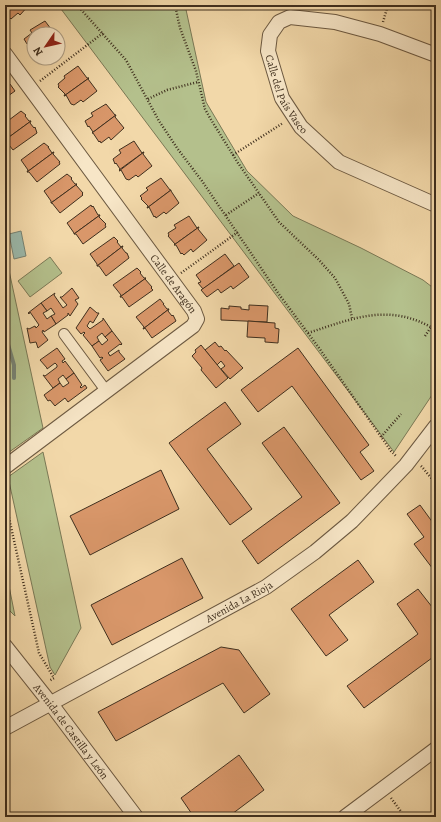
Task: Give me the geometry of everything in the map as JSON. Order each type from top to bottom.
[{"type":"street","name":"Calle del País Vasco","points":[[436,55],[380,34],[334,22],[290,17],[279,22],[270,35],[268,51],[282,98],[301,127],[339,162],[436,205]]},
{"type":"street","name":"Calle de Aragón","points":[[5,54],[194,311],[197,319],[193,326],[108,392],[5,467]]},
{"type":"street","points":[[64,334],[108,392]]},
{"type":"street","name":"Avenida La Rioja","points":[[5,728],[266,587],[315,552],[352,521],[409,461],[436,426]]},
{"type":"street","name":"Avenida de Castilla y León","points":[[5,646],[51,704],[136,817]]},
{"type":"street","points":[[345,817],[436,749]]},
{"type":"path","points":[[77,5],[126,60],[159,121],[177,148],[226,215],[278,292],[391,451],[428,472],[432,480],[436,482]]},
{"type":"path","points":[[176,5],[180,28],[196,71],[205,108],[210,118],[233,155],[279,222],[336,278],[349,304],[352,318]]},
{"type":"path","points":[[380,34],[388,5]]},
{"type":"path","points":[[30,88],[103,33]]},
{"type":"path","points":[[148,99],[180,86],[198,82]]},
{"type":"path","points":[[233,155],[294,116]]},
{"type":"path","points":[[226,215],[259,193]]},
{"type":"path","points":[[171,280],[238,232]]},
{"type":"path","points":[[308,333],[352,318],[378,314],[407,317],[431,326],[436,330]]},
{"type":"path","points":[[425,336],[431,326]]},
{"type":"path","points":[[381,437],[401,414]]},
{"type":"path","points":[[5,500],[39,653],[54,678],[39,689]]},
{"type":"path","points":[[383,788],[405,817]]},
{"type":"green space","points":[[58,5],[185,5],[206,102],[247,171],[293,216],[361,248],[423,280],[436,290],[436,389],[394,452]]},
{"type":"green space","points":[[5,252],[43,428],[5,455]]},
{"type":"green space","points":[[50,257],[62,273],[30,297],[18,281]]},
{"type":"green space","points":[[43,452],[81,628],[55,675],[50,667],[8,477]]},
{"type":"green space","points":[[5,566],[15,616],[5,606]]},
{"type":"shaded area","points":[[21,231],[26,256],[14,259],[9,234]]},
{"type":"building","points":[[7,5],[29,5],[20,15],[18,13],[11,19],[9,17],[8,18],[5,13],[5,7]]},
{"type":"building","points":[[45,21],[49,26],[37,26]]},
{"type":"building","points":[[78,66],[87,78],[89,78],[64,96],[65,94],[58,87],[58,84],[65,78],[64,76]]},
{"type":"building","points":[[89,78],[88,79],[97,91],[83,102],[81,100],[74,105],[71,104],[66,95],[64,96]]},
{"type":"building","points":[[10,84],[15,91],[8,96],[9,99],[5,102],[5,85],[7,87]]},
{"type":"building","points":[[106,104],[116,115],[92,133],[93,132],[85,121],[93,116],[91,113]]},
{"type":"building","points":[[21,111],[26,115],[25,116],[29,121],[31,121],[5,140],[5,123]]},
{"type":"building","points":[[116,115],[115,117],[124,128],[111,140],[109,137],[101,143],[100,141],[99,142],[92,133]]},
{"type":"building","points":[[31,121],[30,123],[34,128],[35,127],[37,133],[13,150],[5,140]]},
{"type":"building","points":[[134,141],[142,153],[144,152],[119,170],[120,169],[116,163],[115,164],[113,159],[121,153],[119,150]]},
{"type":"building","points":[[44,143],[49,147],[52,153],[54,152],[27,172],[28,170],[21,160]]},
{"type":"building","points":[[54,152],[53,154],[60,164],[37,182],[29,172],[27,172]]},
{"type":"building","points":[[144,152],[143,154],[152,166],[138,177],[136,175],[129,180],[126,179],[121,170],[119,171]]},
{"type":"building","points":[[67,174],[72,178],[71,179],[75,184],[77,184],[51,203],[44,191]]},
{"type":"building","points":[[161,178],[171,190],[147,208],[148,206],[140,196],[148,190],[146,188]]},
{"type":"building","points":[[77,184],[76,185],[83,195],[60,213],[51,203]]},
{"type":"building","points":[[171,190],[179,203],[166,214],[164,212],[156,218],[155,216],[154,217],[149,207],[147,208]]},
{"type":"building","points":[[91,205],[98,215],[100,215],[74,234],[67,223]]},
{"type":"building","points":[[100,215],[99,217],[106,224],[106,227],[83,244],[76,234],[74,234]]},
{"type":"building","points":[[189,216],[197,228],[199,227],[174,245],[175,244],[168,236],[168,233],[176,228],[174,225]]},
{"type":"building","points":[[199,227],[198,229],[207,240],[193,252],[191,249],[184,255],[182,253],[181,254],[176,245],[174,245]]},
{"type":"building","points":[[114,237],[121,247],[123,246],[97,266],[90,254]]},
{"type":"building","points":[[123,246],[122,248],[127,253],[129,258],[106,276],[99,266],[97,266]]},
{"type":"building","points":[[225,254],[234,266],[203,289],[198,283],[201,282],[196,275]]},
{"type":"building","points":[[239,263],[249,277],[233,289],[231,286],[221,293],[218,289],[207,297],[201,290]]},
{"type":"building","points":[[137,268],[144,278],[146,278],[120,297],[121,295],[113,285]]},
{"type":"building","points":[[146,278],[145,279],[153,290],[129,307],[122,297],[120,297]]},
{"type":"building","points":[[72,288],[79,298],[75,300],[78,304],[70,316],[68,313],[68,315],[56,324],[51,316],[55,314],[51,308],[47,311],[41,303],[55,293],[54,295],[63,308],[67,305],[60,297]]},
{"type":"building","points":[[160,299],[167,309],[169,309],[143,329],[144,327],[136,317]]},
{"type":"building","points":[[41,303],[47,311],[43,313],[47,319],[51,316],[56,324],[44,332],[43,330],[42,332],[48,340],[38,348],[36,342],[30,343],[27,328],[29,329],[35,326],[36,328],[39,325],[30,312],[29,314],[28,313]]},
{"type":"building","points":[[249,305],[268,306],[267,322],[221,320],[221,308],[229,309],[229,306],[241,307],[241,309],[249,310]]},
{"type":"building","points":[[90,307],[99,313],[93,323],[90,321],[87,326],[90,329],[103,320],[103,318],[112,331],[105,337],[102,333],[97,337],[99,341],[92,346],[83,335],[85,333],[84,332],[81,334],[76,328]]},
{"type":"building","points":[[169,309],[168,311],[172,316],[173,315],[176,321],[152,338],[145,328],[143,329]]},
{"type":"building","points":[[248,321],[275,323],[275,328],[279,329],[278,343],[265,342],[265,338],[247,337]]},
{"type":"building","points":[[112,331],[122,344],[108,353],[110,356],[119,350],[125,359],[108,371],[100,360],[103,358],[100,358],[92,346],[99,341],[102,345],[108,340],[105,337]]},
{"type":"building","points":[[215,342],[219,347],[221,346],[225,351],[226,350],[243,368],[230,379],[221,369],[225,366],[221,361],[217,365],[205,350]]},
{"type":"building","points":[[201,345],[228,378],[216,388],[192,356],[196,352],[195,350]]},
{"type":"building","points":[[57,348],[65,359],[62,361],[63,363],[65,361],[74,373],[66,379],[63,375],[58,379],[60,383],[53,388],[43,375],[45,376],[57,367],[57,365],[55,363],[47,369],[40,360]]},
{"type":"building","points":[[298,348],[369,445],[360,452],[374,471],[361,480],[292,386],[258,412],[241,390]]},
{"type":"building","points":[[74,373],[82,385],[80,387],[81,388],[85,385],[87,388],[68,402],[65,398],[55,406],[50,400],[48,401],[44,395],[60,383],[63,387],[69,383],[66,379]]},
{"type":"building","points":[[225,402],[241,424],[207,449],[252,509],[230,525],[169,443]]},
{"type":"building","points":[[284,427],[340,503],[258,564],[242,541],[302,497],[262,443]]},
{"type":"building","points":[[161,470],[179,509],[90,555],[70,516]]},
{"type":"building","points":[[420,505],[436,527],[436,573],[414,544],[424,537],[407,514]]},
{"type":"building","points":[[182,558],[203,598],[112,645],[91,605]]},
{"type":"building","points":[[358,560],[374,582],[329,615],[348,640],[326,656],[291,609]]},
{"type":"building","points":[[418,589],[436,612],[436,655],[364,708],[347,686],[418,634],[397,604]]},
{"type":"building","points":[[221,647],[239,650],[270,694],[244,713],[223,683],[116,741],[98,712]]},
{"type":"building","points":[[239,755],[264,790],[228,817],[194,817],[181,798]]},
{"type":"waterway","points":[[5,334],[14,365],[14,378]]}]
